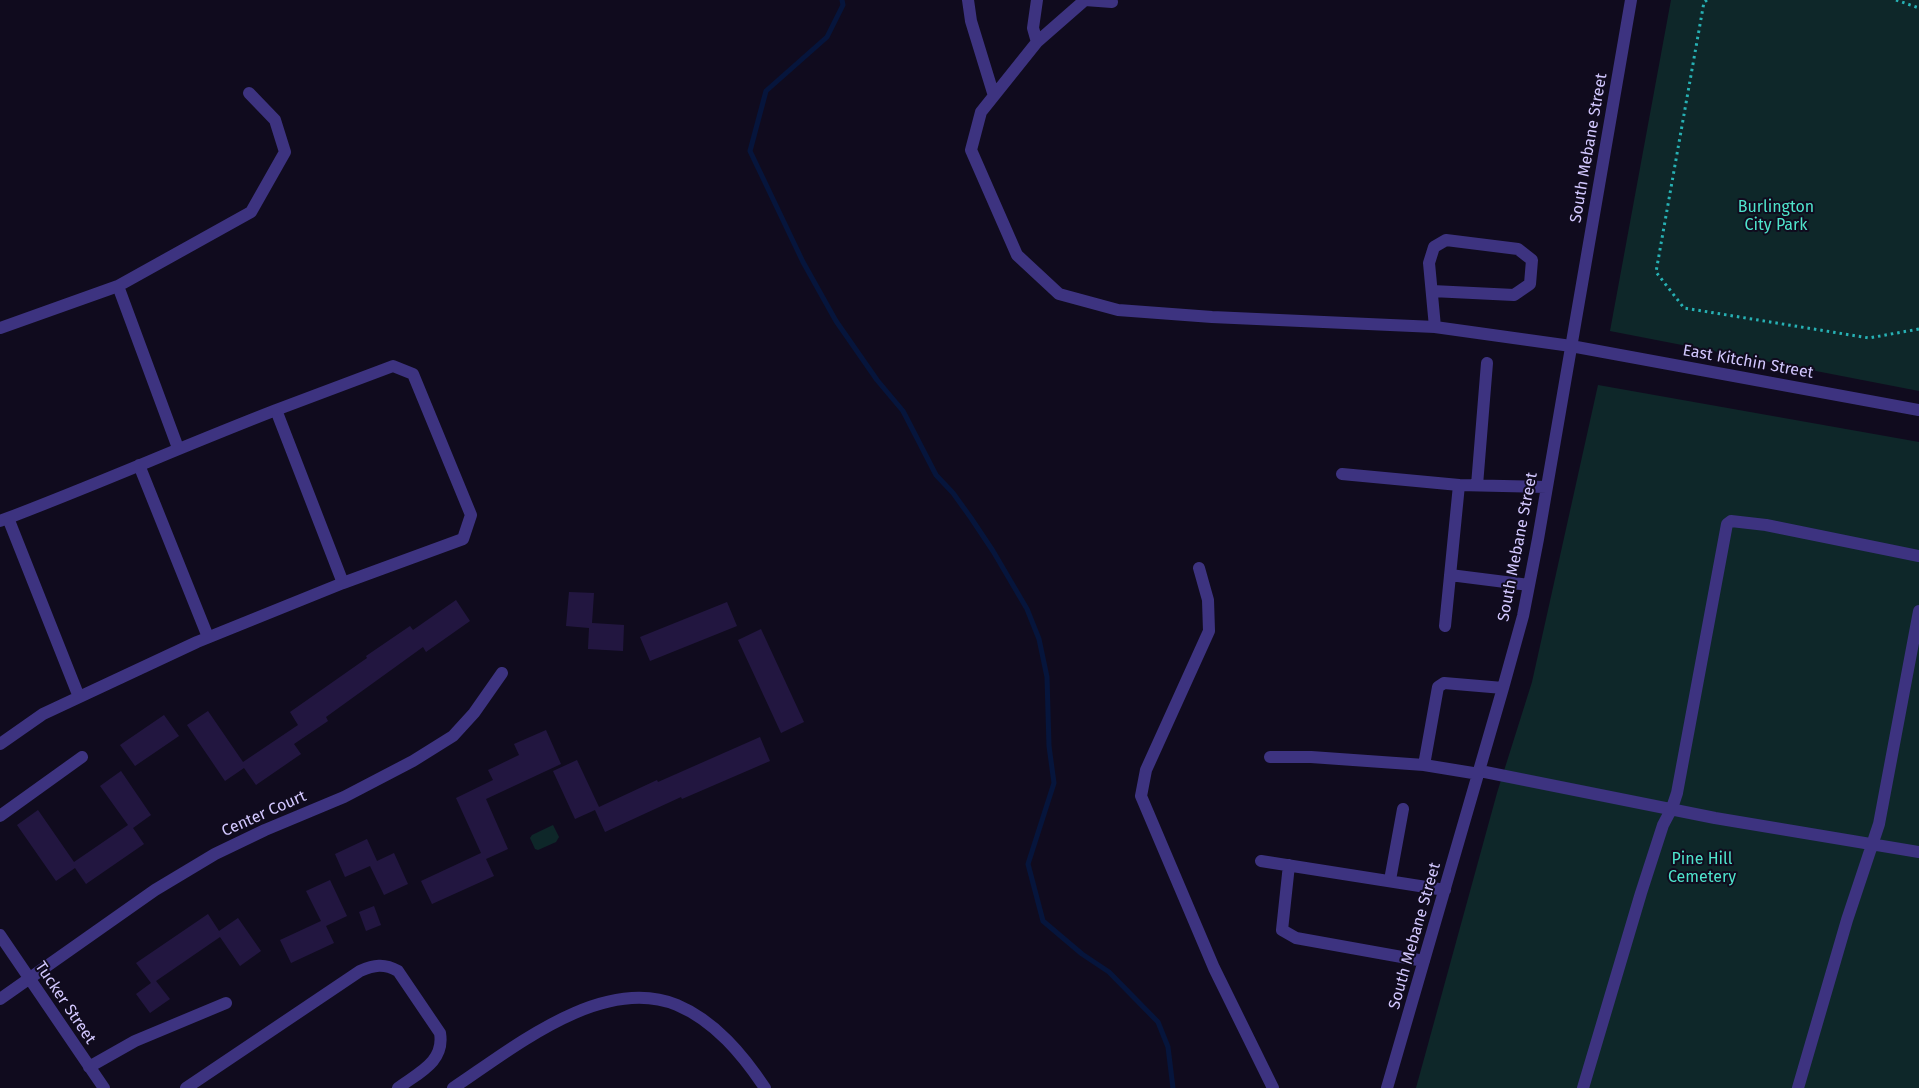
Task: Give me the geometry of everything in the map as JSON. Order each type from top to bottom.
[{"type":"street","points":[[968,0],[971,21],[994,96]]},
{"type":"street","points":[[1037,0],[1034,28],[1037,42]]},
{"type":"street","name":"East Kitchin Street","points":[[1112,2],[1085,0],[1037,42],[981,112],[971,150],[1017,255],[1059,294],[1118,310],[1212,317],[1434,327],[1571,346],[1919,410]]},
{"type":"street","name":"South Mebane Street","points":[[1387,1088],[1480,773],[1523,616],[1631,0]]},
{"type":"street","points":[[0,328],[118,286],[252,212],[285,152],[275,120],[248,93]]},
{"type":"street","points":[[1432,290],[1514,295],[1530,284],[1532,260],[1518,250],[1446,240],[1434,247],[1429,263],[1434,327]]},
{"type":"street","points":[[118,286],[178,448]]},
{"type":"street","points":[[1477,485],[1487,363]]},
{"type":"street","points":[[0,744],[42,714],[79,697],[208,637],[343,583],[463,539],[471,514],[413,374],[393,366],[178,448],[59,499],[4,520],[79,697]]},
{"type":"street","points":[[276,410],[343,583]]},
{"type":"street","points":[[139,465],[208,637]]},
{"type":"street","points":[[1342,474],[1459,485],[1547,487]]},
{"type":"street","points":[[1445,626],[1459,485]]},
{"type":"street","points":[[1583,1088],[1641,893],[1663,825],[1677,793],[1727,524],[1731,521],[1766,525],[1919,556]]},
{"type":"street","points":[[1199,568],[1208,600],[1208,631],[1146,770],[1141,796],[1214,968],[1273,1088]]},
{"type":"street","points":[[1450,575],[1529,585]]},
{"type":"street","points":[[1798,1088],[1879,824],[1919,612]]},
{"type":"street","name":"Center Court","points":[[0,999],[155,890],[215,854],[265,830],[344,797],[413,761],[453,736],[474,713],[502,673]]},
{"type":"street","points":[[1424,765],[1438,687],[1444,683],[1503,688]]},
{"type":"street","points":[[1270,757],[1311,757],[1424,765],[1480,773],[1672,808],[1724,820],[1919,852]]},
{"type":"street","points":[[0,816],[82,758]]},
{"type":"street","points":[[1390,880],[1402,809]]},
{"type":"street","points":[[1261,861],[1445,890]]},
{"type":"street","points":[[1288,865],[1282,930],[1296,938],[1424,961]]},
{"type":"street","name":"Tucker Street","points":[[0,935],[104,1088]]},
{"type":"street","points":[[186,1088],[360,971],[372,966],[381,965],[398,971],[440,1033],[442,1041],[441,1050],[431,1064],[398,1088]]},
{"type":"street","points":[[453,1088],[539,1030],[571,1014],[610,1001],[643,998],[677,1005],[706,1022],[734,1048],[765,1088]]},
{"type":"street","points":[[89,1067],[136,1041],[226,1003]]},
{"type":"path","points":[[1707,0],[1704,2],[1656,272],[1684,308],[1869,338],[1919,330]]},
{"type":"path","points":[[1896,0],[1919,8]]},
{"type":"green space","name":"Burlington City Park","points":[[1671,0],[1919,0],[1919,391],[1610,331]]},
{"type":"green space","name":"Pine Hill Cemetery","points":[[1598,385],[1919,442],[1919,1088],[1416,1088],[1497,793],[1532,682]]},
{"type":"green space","points":[[553,825],[559,837],[556,842],[538,850],[535,849],[530,838],[532,835]]},
{"type":"building","points":[[569,592],[594,593],[592,623],[624,625],[623,651],[588,649],[589,628],[566,626]]},
{"type":"building","points":[[456,600],[470,621],[426,652],[423,647],[326,717],[328,721],[294,744],[301,754],[256,785],[244,768],[225,781],[187,725],[208,711],[243,762],[298,725],[290,712],[410,626],[413,630]]},
{"type":"building","points":[[727,602],[737,626],[650,661],[640,637]]},
{"type":"building","points":[[761,629],[804,722],[781,733],[738,640]]},
{"type":"building","points":[[164,715],[179,736],[135,766],[120,745]]},
{"type":"building","points":[[546,730],[561,764],[486,799],[508,849],[486,859],[494,876],[432,904],[421,881],[481,853],[456,798],[493,780],[488,770],[519,755],[514,744]]},
{"type":"building","points":[[760,737],[770,761],[682,799],[681,797],[605,832],[595,810],[575,819],[553,771],[577,760],[599,807],[657,780],[658,782]]},
{"type":"building","points":[[121,771],[151,815],[133,828],[144,844],[86,884],[75,868],[56,881],[17,825],[38,810],[74,862],[128,825],[100,786]]},
{"type":"building","points":[[367,839],[377,861],[394,853],[408,884],[384,895],[370,866],[345,877],[335,854]]},
{"type":"building","points":[[330,880],[347,916],[326,926],[334,943],[291,963],[280,940],[321,921],[306,891]]},
{"type":"building","points":[[374,906],[381,925],[366,931],[359,912]]},
{"type":"building","points":[[208,914],[219,931],[238,918],[261,951],[240,966],[220,937],[156,981],[170,999],[150,1013],[136,994],[151,983],[136,963]]},
{"type":"waterway","points":[[842,0],[843,5],[827,37],[766,91],[750,151],[803,262],[836,321],[877,380],[903,411],[936,475],[953,493],[971,518],[1027,609],[1039,639],[1047,677],[1049,746],[1054,783],[1028,864],[1043,921],[1082,954],[1109,972],[1158,1022],[1168,1047],[1173,1088]]}]
